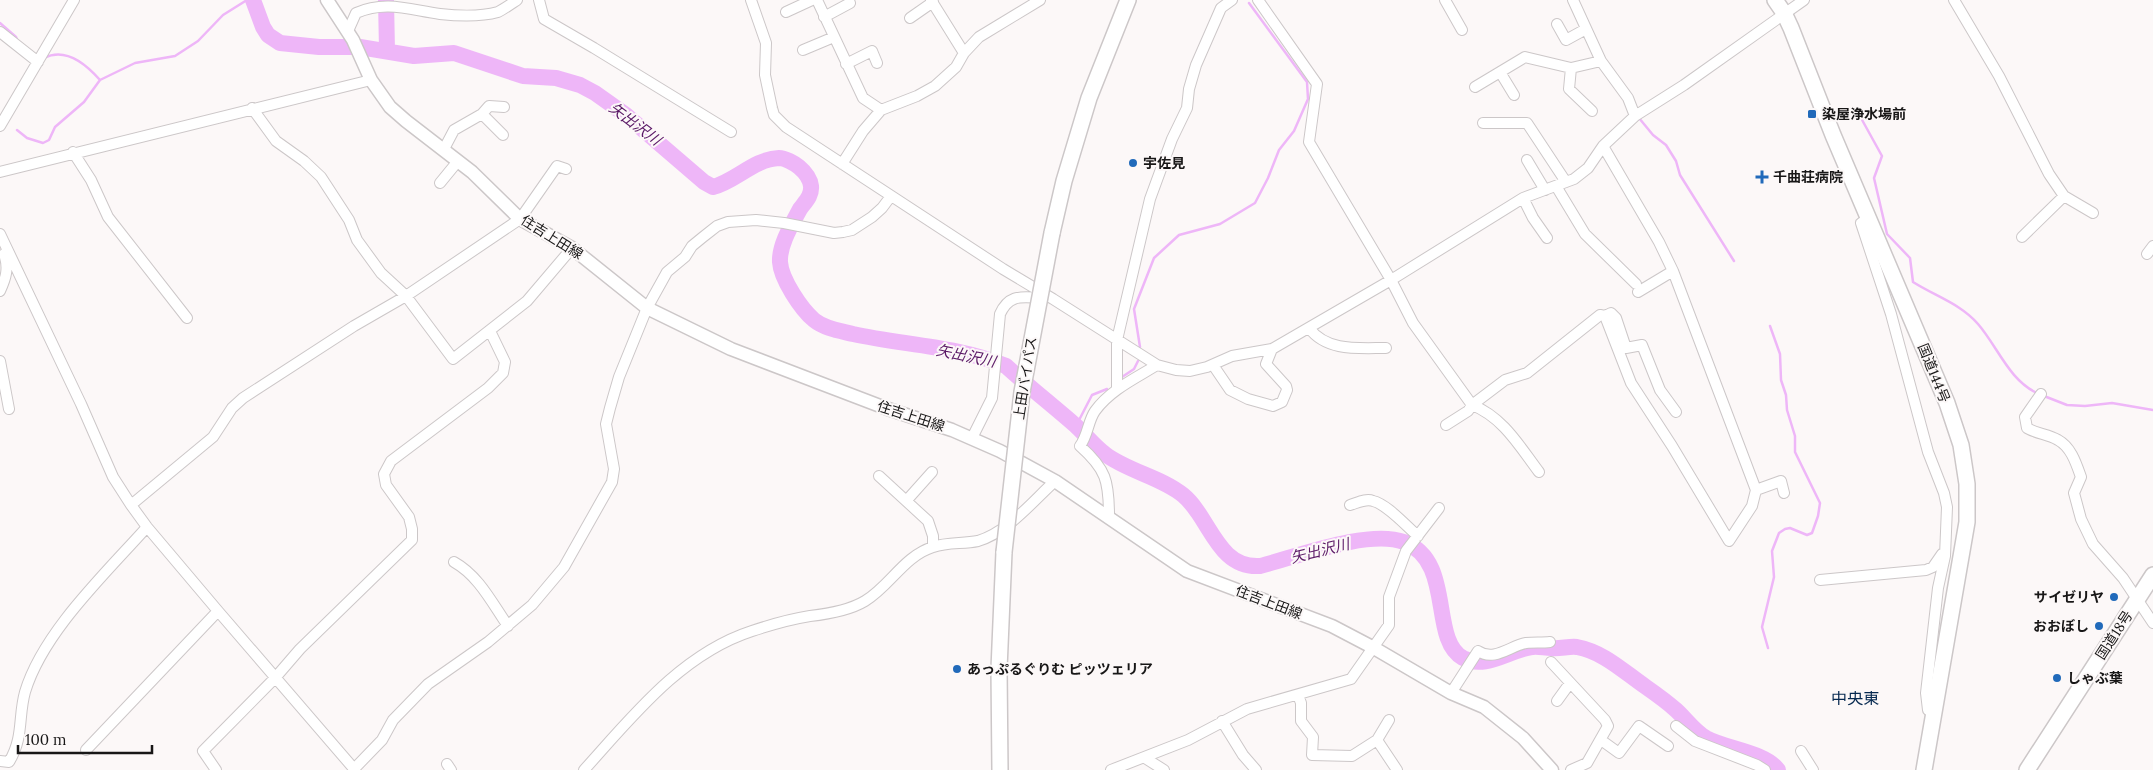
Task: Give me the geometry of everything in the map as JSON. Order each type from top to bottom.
[{"type":"highway","name":"上田バイパス","points":[[1000,770],[999,669],[1004,552],[1022,392],[1064,180],[1089,98],[1128,0]]},
{"type":"highway","name":"国道144号","points":[[1776,0],[1783,6],[1868,219],[1947,403],[1960,445],[1967,484],[1967,522],[1949,635],[1933,712],[1924,770]]},
{"type":"highway","name":"国道18号","points":[[2026,770],[2153,575]]},
{"type":"main road","name":"住吉上田線","points":[[327,0],[350,36],[371,80],[390,107],[406,122],[472,172],[520,219],[572,248],[647,308],[731,349],[888,409],[972,438],[1055,481],[1187,570],[1332,626],[1451,693],[1484,707],[1523,738],[1552,770]]},
{"type":"street","points":[[0,126],[74,0]]},
{"type":"street","points":[[350,36],[356,14],[385,4],[408,5],[440,14],[475,16],[498,12],[517,0]]},
{"type":"street","points":[[539,0],[544,19],[731,132]]},
{"type":"street","points":[[751,0],[766,43],[765,75],[774,115],[786,127],[1003,269],[1053,298],[1117,340],[1158,365],[1184,372],[1198,370],[1232,356],[1272,349],[1392,280],[1523,198],[1582,174],[1603,146],[1635,116],[1684,85],[1783,6],[1804,0]]},
{"type":"street","points":[[786,12],[812,0]]},
{"type":"street","points":[[817,0],[863,98],[881,110]]},
{"type":"street","points":[[842,164],[863,131],[881,110],[917,96],[935,86],[956,67],[964,52],[978,37],[1040,0]]},
{"type":"street","points":[[1117,389],[1117,340],[1150,200],[1172,139],[1187,108],[1189,89],[1196,65],[1221,8],[1232,0]]},
{"type":"street","points":[[1258,0],[1317,84],[1309,142],[1392,280],[1413,322],[1472,405],[1487,411],[1498,419],[1539,472]]},
{"type":"street","points":[[1445,0],[1462,30]]},
{"type":"street","points":[[1572,0],[1601,61],[1628,98],[1635,116]]},
{"type":"street","points":[[1954,0],[1999,76],[2049,174],[2064,196],[2093,213]]},
{"type":"street","points":[[910,18],[932,1],[964,52]]},
{"type":"street","points":[[824,17],[850,3]]},
{"type":"street","points":[[1557,24],[1566,40],[1586,29]]},
{"type":"street","points":[[0,32],[38,62]]},
{"type":"street","points":[[803,50],[834,37]]},
{"type":"street","points":[[846,64],[872,51],[877,63]]},
{"type":"street","points":[[1475,87],[1525,57],[1571,68],[1601,61]]},
{"type":"street","points":[[1571,68],[1569,89],[1592,111]]},
{"type":"street","points":[[1500,72],[1514,95]]},
{"type":"street","points":[[0,172],[73,152],[371,80]]},
{"type":"street","points":[[444,150],[454,130],[482,114],[489,106],[504,107]]},
{"type":"street","points":[[252,108],[276,141],[304,161],[321,177],[349,220],[357,240],[381,273],[406,296],[454,359],[527,302],[572,248]]},
{"type":"street","points":[[482,114],[503,135]]},
{"type":"street","points":[[1483,123],[1527,123],[1561,184],[1584,234],[1637,288],[1673,271]]},
{"type":"street","points":[[1603,146],[1659,242],[1673,271],[1756,490],[1752,506],[1729,541],[1672,446],[1631,383],[1605,316]]},
{"type":"street","points":[[73,152],[91,180],[108,217],[187,318]]},
{"type":"street","points":[[1527,160],[1545,190]]},
{"type":"street","points":[[440,183],[458,161]]},
{"type":"street","points":[[131,505],[213,437],[232,408],[243,398],[354,326],[406,296],[520,219],[557,166],[566,168]]},
{"type":"street","points":[[0,234],[81,404],[113,477],[131,505],[147,528],[354,770],[382,740],[393,720],[428,684],[508,626],[532,605],[564,566],[612,482],[613,462],[606,424],[619,376],[647,308],[667,272],[685,257],[692,246],[717,226],[741,220],[784,222],[834,232],[852,230],[882,208],[891,196]]},
{"type":"street","points":[[2022,237],[2064,196]]},
{"type":"street","points":[[1523,198],[1532,218],[1547,238]]},
{"type":"street","points":[[1868,219],[1861,223],[1891,314],[1928,452],[1944,493],[1947,507],[1945,549],[1938,588],[1926,693],[1928,710],[1933,712]]},
{"type":"street","points":[[0,291],[7,271],[3,247],[5,245]]},
{"type":"street","points":[[972,438],[992,398],[1000,314],[1007,301],[1017,297],[1053,298]]},
{"type":"street","points":[[1446,425],[1468,411],[1472,405],[1505,380],[1527,373],[1600,315],[1605,316],[1611,313],[1616,318],[1626,348],[1642,345],[1660,390],[1676,412]]},
{"type":"street","points":[[1309,328],[1323,341],[1334,346],[1386,348]]},
{"type":"street","points":[[216,770],[203,751],[275,678],[300,649],[412,540],[409,517],[386,485],[384,474],[391,461],[488,388],[503,373],[505,362],[490,331]]},
{"type":"street","points":[[1213,364],[1230,390],[1248,399],[1272,406],[1282,402],[1287,390],[1286,386],[1266,364],[1272,349]]},
{"type":"street","points":[[0,361],[10,409]]},
{"type":"street","points":[[1109,516],[1108,484],[1096,460],[1080,446],[1089,430],[1095,411],[1117,389],[1158,365]]},
{"type":"street","points":[[2041,394],[2026,417],[2027,428],[2035,433],[2057,439],[2066,446],[2074,459],[2081,477],[2080,484],[2074,493],[2081,519],[2093,544],[2123,578],[2153,623]]},
{"type":"street","points":[[908,500],[932,472]]},
{"type":"street","points":[[879,476],[908,500],[928,520],[934,546]]},
{"type":"street","points":[[584,770],[646,701],[712,649],[753,631],[810,616],[823,615],[865,601],[916,555],[934,546],[971,542],[997,534],[1055,481]]},
{"type":"street","points":[[1756,490],[1780,481],[1784,493]]},
{"type":"street","points":[[1350,505],[1368,500],[1374,501],[1382,505],[1417,537]]},
{"type":"street","points":[[1111,770],[1188,740],[1247,709],[1351,679],[1389,625],[1389,597],[1406,551],[1438,508]]},
{"type":"street","points":[[0,761],[9,762],[16,750],[20,735],[25,692],[51,638],[103,576],[147,528]]},
{"type":"street","points":[[1820,580],[1926,570],[1937,563],[1945,549]]},
{"type":"street","points":[[454,562],[465,568],[475,578],[508,626]]},
{"type":"street","points":[[86,750],[218,610]]},
{"type":"street","points":[[1451,693],[1478,651],[1484,655],[1498,654],[1526,643],[1550,642]]},
{"type":"street","points":[[1551,662],[1605,720],[1608,726],[1587,763],[1571,770]]},
{"type":"street","points":[[1557,701],[1570,683]]},
{"type":"street","points":[[1298,695],[1301,703],[1301,720],[1313,737],[1312,755],[1352,756],[1378,740],[1389,720]]},
{"type":"street","points":[[1222,721],[1242,755],[1256,770]]},
{"type":"street","points":[[1600,740],[1619,753],[1639,726],[1668,746]]},
{"type":"street","points":[[1676,726],[1695,741],[1757,764],[1765,770]]},
{"type":"street","points":[[1378,740],[1397,770]]},
{"type":"street","points":[[1801,751],[1813,770]]},
{"type":"street","points":[[1145,758],[1164,770]]},
{"type":"waterway","points":[[17,130],[27,138],[43,143],[49,140],[55,127],[84,102],[100,80],[135,63],[175,56],[198,41],[223,15],[247,0]]},
{"type":"waterway","name":"矢出沢川","points":[[253,0],[268,35],[280,43],[319,47],[360,47],[414,56],[454,53],[523,76],[556,78],[580,85],[626,115],[704,182],[713,187],[761,162],[779,158],[789,161],[805,173],[810,180],[811,190],[784,242],[780,255],[781,269],[798,301],[818,323],[833,329],[872,338],[969,354],[1006,366],[1075,425],[1105,454],[1123,465],[1165,483],[1183,495],[1192,504],[1224,551],[1245,565],[1260,566],[1332,546],[1371,539],[1389,539],[1404,542],[1420,552],[1430,565],[1436,582],[1447,635],[1453,648],[1463,658],[1480,662],[1489,661],[1534,647],[1577,647],[1596,653],[1661,698],[1706,738],[1755,755],[1772,764],[1778,770]]},
{"type":"waterway","points":[[386,0],[387,50]]},
{"type":"waterway","points":[[1140,347],[1134,309],[1154,258],[1179,235],[1220,224],[1255,203],[1268,178],[1279,150],[1294,131],[1308,99],[1307,82],[1249,3]]},
{"type":"waterway","points":[[0,23],[16,37],[18,42]]},
{"type":"waterway","points":[[44,58],[60,55],[75,59],[100,80]]},
{"type":"waterway","points":[[1639,118],[1653,135],[1666,145],[1676,161],[1680,175],[1734,261]]},
{"type":"waterway","points":[[1861,118],[1882,156],[1874,178],[1887,234],[1910,258],[1913,282],[1956,306],[1971,317],[1985,333],[2012,372],[2020,381],[2039,394]]},
{"type":"waterway","points":[[1768,648],[1762,627],[1774,577],[1772,551],[1779,533],[1785,529],[1790,528],[1807,535],[1812,533],[1820,503],[1795,452],[1795,436],[1781,380],[1780,354],[1770,326]]},
{"type":"waterway","points":[[1122,377],[1134,369],[1138,361]]},
{"type":"waterway","points":[[1076,426],[1092,395],[1107,389]]},
{"type":"waterway","points":[[2044,396],[2067,405],[2085,406],[2112,403],[2153,410]]},
{"type":"place","name":"染屋浄水場前","points":[[1812,114]]},
{"type":"place","name":"宇佐見","points":[[1133,163]]},
{"type":"place","name":"千曲荘病院","points":[[1762,177]]},
{"type":"place","name":"サイゼリヤ","points":[[2114,597]]},
{"type":"place","name":"おおぼし","points":[[2099,626]]},
{"type":"place","name":"あっぷるぐりむ ピッツェリア","points":[[957,669]]},
{"type":"place","name":"しゃぶ葉","points":[[2057,678]]},
{"type":"district","name":"中央東","points":[[1855,698]]}]
